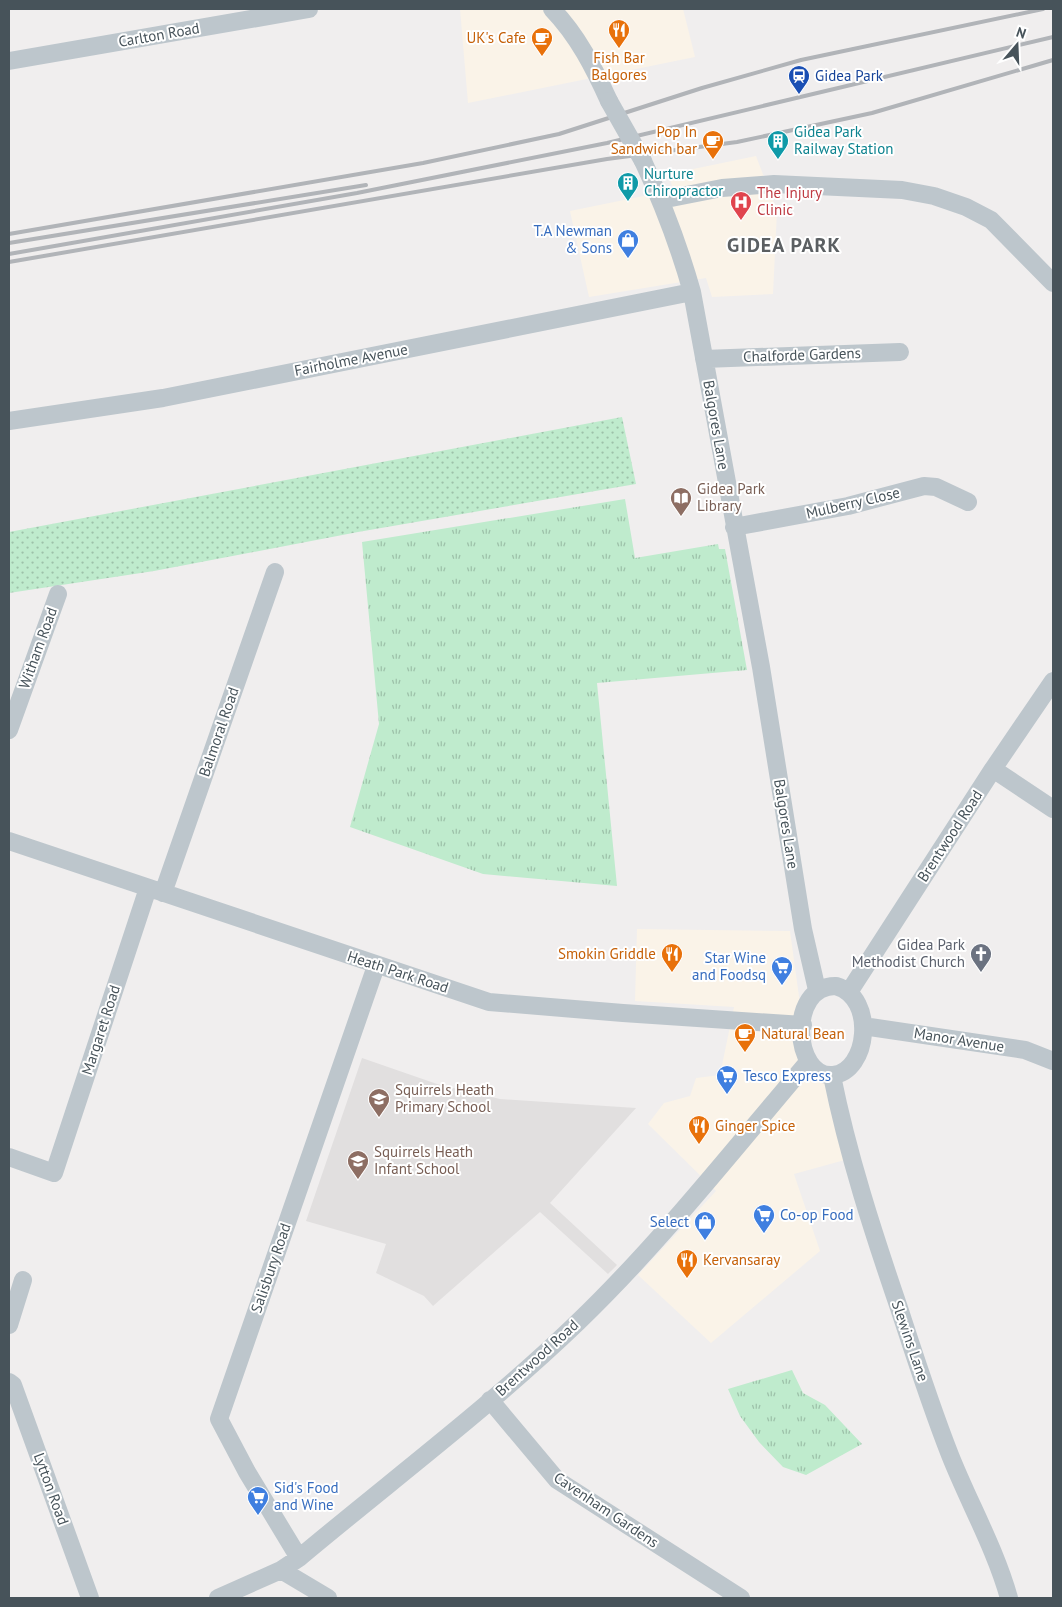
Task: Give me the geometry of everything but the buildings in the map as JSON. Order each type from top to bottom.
[{"type":"street","name":"Carlton Road","points":[[9,61],[309,9]]},
{"type":"street","name":"Balgores Lane","points":[[552,9],[575,37],[590,60],[609,101],[662,200],[679,246],[692,292],[761,667],[803,929],[817,990]]},
{"type":"street","points":[[662,200],[722,188],[774,184],[902,190],[926,195],[966,207],[991,220],[1053,283]]},
{"type":"street","name":"Fairholme Avenue","points":[[9,421],[163,398],[692,292]]},
{"type":"street","name":"Chalforde Gardens","points":[[704,358],[900,352]]},
{"type":"street","name":"Mulberry Close","points":[[734,526],[848,506],[924,486],[936,487],[968,502]]},
{"type":"street","name":"Balmoral Road","points":[[156,890],[275,572]]},
{"type":"street","name":"Witham Road","points":[[9,730],[58,594]]},
{"type":"street","name":"Brentwood Road","points":[[849,992],[993,769],[1053,681]]},
{"type":"street","points":[[993,769],[1053,809]]},
{"type":"street","name":"Heath Park Road","points":[[9,841],[376,966],[489,1002],[802,1025]]},
{"type":"street","name":"Margaret Road","points":[[9,1157],[54,1173],[156,890]]},
{"type":"street","name":"Salisbury Road","points":[[299,1558],[247,1472],[219,1419],[376,966]]},
{"type":"street","points":[[836,986],[855,997],[862,1010],[863,1026],[854,1062],[845,1071],[832,1076],[817,1071],[808,1062],[803,1046],[802,1025],[805,1005],[817,990],[823,987],[836,986]]},
{"type":"street","name":"Manor Avenue","points":[[863,1026],[1025,1050],[1053,1061]]},
{"type":"street","name":"Brentwood Road","points":[[218,1598],[282,1570],[299,1558],[490,1400],[578,1322],[689,1203],[808,1062]]},
{"type":"street","name":"Slewins Lane","points":[[832,1076],[840,1116],[870,1223],[914,1353],[951,1457],[994,1552],[1009,1598]]},
{"type":"street","points":[[9,1325],[23,1280]]},
{"type":"street","name":"Lytton Road","points":[[9,1382],[13,1385],[90,1598]]},
{"type":"street","name":"Cavenham Gardens","points":[[490,1400],[557,1480],[741,1598]]},
{"type":"street","points":[[282,1570],[328,1598]]},
{"type":"shaded area","points":[[460,9],[683,9],[695,57],[468,103]]},
{"type":"shaded area","points":[[756,156],[777,211],[773,294],[712,297],[706,278],[589,297],[570,211],[673,190],[669,174]]},
{"type":"shaded area","points":[[637,929],[790,931],[808,1062],[832,1076],[852,1158],[794,1174],[820,1251],[711,1343],[638,1275],[716,1191],[648,1124],[664,1103],[690,1096],[696,1078],[720,1075],[734,1007],[635,1001]]},
{"type":"shaded area","points":[[362,1058],[437,1084],[500,1099],[636,1108],[550,1203],[617,1265],[608,1274],[540,1212],[433,1306],[424,1296],[376,1273],[386,1244],[306,1221]]},
{"type":"green space","points":[[622,417],[636,484],[358,532],[154,571],[9,593],[9,532]]},
{"type":"green space","points":[[625,499],[635,558],[718,544],[719,549],[725,549],[747,670],[597,683],[617,886],[483,874],[350,827],[379,724],[362,542]]},
{"type":"green space","points":[[792,1370],[803,1393],[825,1405],[862,1444],[806,1475],[783,1467],[759,1442],[740,1416],[728,1389]]},
{"type":"railway","points":[[9,234],[423,163],[559,134],[702,88],[801,60],[1043,9]]},
{"type":"railway","points":[[9,254],[357,193],[607,143],[1053,37]]},
{"type":"railway","points":[[9,262],[607,159],[737,142],[872,113],[1053,60]]},
{"type":"railway","points":[[9,243],[366,185]]},
{"type":"place","name":"Fish Bar Balgores","points":[[619,49]]},
{"type":"place","name":"UK's Cafe","points":[[542,57]]},
{"type":"place","name":"Gidea Park","points":[[799,95]]},
{"type":"place","name":"Pop In Sandwich bar","points":[[713,160]]},
{"type":"place","name":"Gidea Park Railway Station","points":[[778,160]]},
{"type":"place","name":"Nurture Chiropractor","points":[[628,202]]},
{"type":"place","name":"The Injury Clinic","points":[[741,221]]},
{"type":"place","name":"T.A Newman & Sons","points":[[628,259]]},
{"type":"place","name":"Gidea Park Library","points":[[681,517]]},
{"type":"place","name":"Smokin Griddle","points":[[672,973]]},
{"type":"place","name":"Gidea Park Methodist Church","points":[[981,973]]},
{"type":"place","name":"Star Wine and Foodsq","points":[[782,986]]},
{"type":"place","name":"Natural Bean","points":[[745,1053]]},
{"type":"place","name":"Tesco Express","points":[[727,1095]]},
{"type":"place","name":"Squirrels Heath Primary School","points":[[379,1118]]},
{"type":"place","name":"Ginger Spice","points":[[699,1145]]},
{"type":"place","name":"Squirrels Heath Infant School","points":[[358,1180]]},
{"type":"place","name":"Co-op Food","points":[[764,1234]]},
{"type":"place","name":"Select","points":[[705,1241]]},
{"type":"place","name":"Kervansaray","points":[[687,1279]]},
{"type":"place","name":"Sid's Food and Wine","points":[[258,1516]]},
{"type":"district","name":"GIDEA PARK","points":[[784,245]]}]
